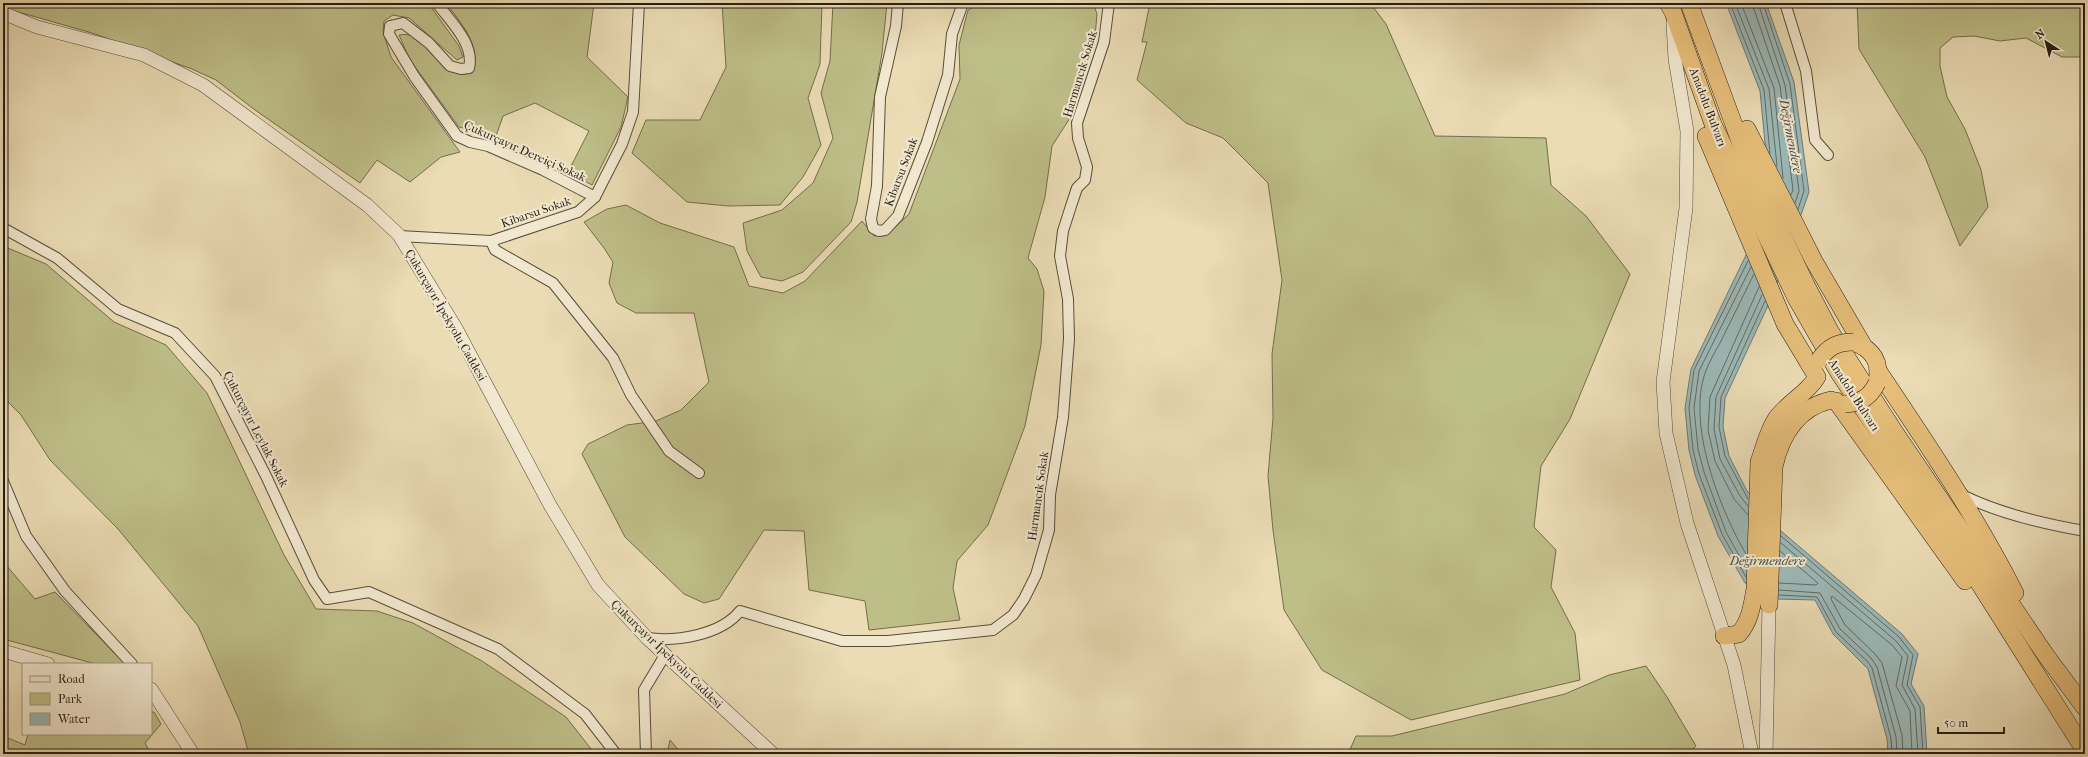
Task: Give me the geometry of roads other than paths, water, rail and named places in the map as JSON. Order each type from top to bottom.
[{"type":"highway","name":"Anadolu Bulvarı","points":[[1690,3],[1752,156],[1801,291],[1839,373],[1962,556],[2029,665],[2085,751]]},
{"type":"highway","name":"Anadolu Bulvarı","points":[[1670,8],[1713,124],[1742,188],[1801,291],[1830,331],[1894,431],[2045,654],[2085,708]]},
{"type":"highway","points":[[1670,8],[1703,128],[1785,324],[1818,368],[1821,388],[1837,401],[1987,612],[2029,665]]},
{"type":"highway","points":[[1752,156],[1814,261],[1858,344]]},
{"type":"highway","points":[[1724,636],[1739,634],[1746,625],[1752,608],[1755,589],[1758,482],[1760,462],[1776,419],[1794,400],[1810,388],[1818,368],[1832,346],[1842,342],[1858,344],[1872,352],[1877,362],[1878,377],[1872,392],[1864,399],[1855,403],[1837,401],[1822,402],[1808,410],[1795,420],[1786,432],[1778,448],[1774,467],[1772,502],[1769,612]]},
{"type":"highway","points":[[1878,377],[1929,447],[1983,534],[2045,654]]},
{"type":"street","name":"Çukurçayır Dereiçi Sokak","points":[[437,3],[469,48],[471,59],[469,68],[461,69],[450,66],[429,43],[403,23],[390,26],[389,34],[414,76],[457,136],[470,142],[488,146],[544,170],[595,197]]},
{"type":"street","name":"Kibarsu Sokak","points":[[399,236],[491,242],[578,212],[595,197],[622,144],[633,112],[639,3]]},
{"type":"street","name":"Kibarsu Sokak","points":[[898,3],[896,26],[880,96],[877,186],[871,219],[873,228],[878,231],[885,230],[898,216],[927,142],[948,75],[952,34],[963,3]]},
{"type":"street","name":"Harmancık Sokak","points":[[647,638],[656,639],[688,637],[711,631],[718,629],[740,612],[842,641],[865,642],[895,641],[993,630],[1013,615],[1024,599],[1036,575],[1049,530],[1050,495],[1063,417],[1069,339],[1068,299],[1060,256],[1063,231],[1071,206],[1077,188],[1085,180],[1087,167],[1078,138],[1078,123],[1104,42],[1109,3]]},
{"type":"street","points":[[1785,3],[1806,71],[1815,140],[1828,155]]},
{"type":"street","name":"Anadolu Bulvarı","points":[[1670,8],[1687,131],[1686,208],[1663,382],[1666,432],[1687,523],[1734,665],[1752,754]]},
{"type":"street","name":"Çukurçayır İpekyolu Caddesi","points":[[3,13],[37,28],[144,55],[203,85],[367,205],[399,236],[457,330],[550,505],[598,586],[647,638],[773,754]]},
{"type":"street","name":"Çukurçayır Leylak Sokak","points":[[3,228],[57,258],[118,309],[175,333],[215,376],[266,476],[314,580],[327,599],[369,592],[498,649],[585,714],[616,754]]},
{"type":"street","points":[[491,242],[495,250],[553,283],[613,358],[631,395],[668,451],[698,473]]},
{"type":"street","points":[[1929,447],[1964,496],[1987,507],[2061,527],[2085,531]]},
{"type":"street","points":[[3,481],[30,542],[65,591],[131,663]]},
{"type":"street","points":[[1752,608],[1769,612],[1766,754]]},
{"type":"street","points":[[3,651],[45,663]]},
{"type":"street","points":[[646,754],[644,690],[665,655]]},
{"type":"street","points":[[152,691],[193,754]]},
{"type":"water","name":"Değirmendere","points":[[1726,3],[1766,3],[1794,82],[1809,192],[1772,297],[1725,398],[1723,427],[1729,456],[1747,491],[1781,531],[1902,634],[1918,654],[1911,684],[1924,706],[1927,754],[1888,754],[1887,739],[1868,669],[1833,634],[1815,600],[1776,599],[1745,583],[1718,536],[1695,475],[1689,450],[1685,408],[1691,369],[1747,253],[1768,174],[1760,91]]}]
